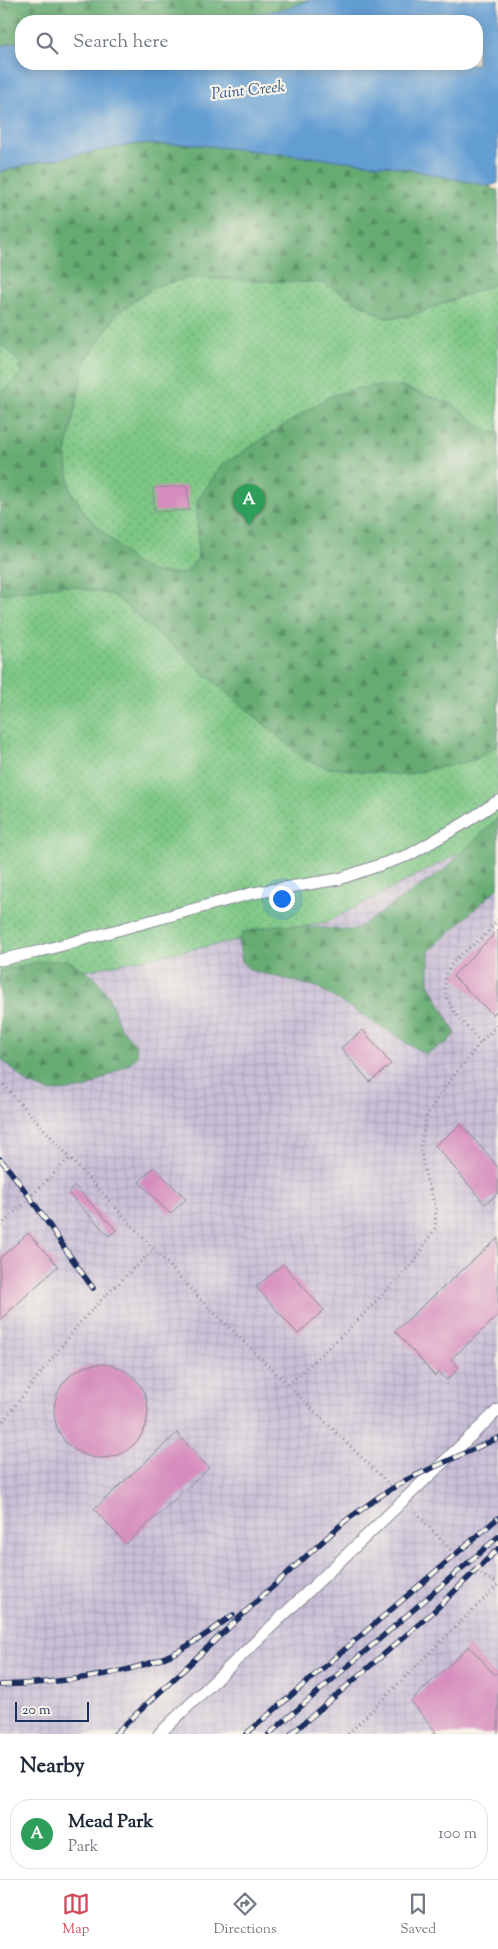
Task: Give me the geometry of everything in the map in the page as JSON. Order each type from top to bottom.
[{"type":"lane","points":[[0,960],[37,952],[254,893],[339,879],[409,854],[463,824],[498,801]]},
{"type":"lane","points":[[159,1734],[498,1410]]},
{"type":"path","points":[[481,1042],[452,1008],[443,986],[447,970],[458,957],[483,936],[498,920]]},
{"type":"path","points":[[288,1385],[359,1320],[415,1262],[435,1228],[436,1208],[427,1181],[420,1146],[426,1117],[443,1089],[498,1024]]},
{"type":"path","points":[[0,1082],[200,1299],[404,1499],[455,1556],[475,1572],[498,1584],[348,1734]]},
{"type":"path","points":[[0,1226],[70,1158]]},
{"type":"path","points":[[0,1425],[79,1324],[154,1249]]},
{"type":"shaded area","points":[[498,833],[498,1734],[0,1734],[0,988]]},
{"type":"green space","points":[[0,0],[309,0],[286,9],[250,15],[15,15],[15,42],[0,46]]},
{"type":"green space","points":[[135,144],[191,144],[392,166],[490,186],[498,194],[498,283],[410,316],[385,318],[324,283],[190,278],[156,286],[117,313],[85,362],[66,452],[70,489],[87,516],[135,563],[153,572],[185,574],[198,558],[197,501],[222,465],[330,396],[368,386],[400,386],[452,404],[487,431],[498,433],[498,745],[475,760],[404,775],[329,768],[306,760],[113,595],[65,585],[0,593],[0,393],[21,374],[20,363],[4,346],[0,346],[0,172],[29,164]]},
{"type":"green space","points":[[135,168],[498,190],[498,833],[327,922],[0,988],[0,216]]},
{"type":"green space","points":[[498,818],[498,888],[429,951],[429,983],[455,1033],[448,1042],[425,1054],[317,987],[250,970],[242,962],[238,941],[244,932],[277,925],[355,930],[444,870]]},
{"type":"green space","points":[[67,960],[94,977],[108,995],[120,1027],[135,1044],[138,1055],[130,1063],[87,1088],[51,1092],[29,1084],[0,1058],[0,971],[36,962]]},
{"type":"water","name":"Paint Creek","points":[[309,0],[498,0],[498,183],[490,186],[392,166],[191,144],[135,144],[29,164],[0,172],[0,46],[15,42],[15,70],[483,70],[483,15],[250,15],[286,9]]},
{"type":"building","points":[[187,486],[189,510],[154,512],[153,488]]},
{"type":"building","points":[[498,930],[498,1009],[493,1015],[453,976]]},
{"type":"building","points":[[363,1030],[391,1064],[370,1082],[341,1048]]},
{"type":"building","points":[[461,1124],[498,1167],[498,1193],[485,1204],[435,1145]]},
{"type":"building","points":[[154,1167],[186,1199],[170,1214],[139,1182]]},
{"type":"building","points":[[75,1186],[116,1230],[109,1236],[68,1193]]},
{"type":"building","points":[[28,1233],[58,1266],[0,1320],[0,1258]]},
{"type":"building","points":[[498,1238],[498,1316],[451,1359],[459,1368],[447,1380],[439,1372],[435,1376],[395,1331]]},
{"type":"building","points":[[283,1264],[324,1310],[298,1334],[256,1287]]},
{"type":"building","points":[[101,1364],[119,1368],[134,1378],[144,1393],[148,1411],[144,1429],[134,1444],[119,1454],[101,1458],[83,1454],[68,1444],[58,1429],[54,1411],[58,1393],[68,1378],[83,1368]]},
{"type":"building","points":[[177,1433],[209,1468],[126,1544],[94,1509]]},
{"type":"building","points":[[469,1646],[495,1675],[498,1672],[498,1734],[433,1734],[436,1732],[411,1701]]},
{"type":"railway","points":[[0,1159],[25,1190],[93,1288]]},
{"type":"railway","points":[[115,1734],[344,1522],[406,1480],[498,1438]]},
{"type":"railway","points":[[246,1734],[498,1518]]},
{"type":"railway","points":[[269,1734],[498,1537]]},
{"type":"railway","points":[[291,1734],[433,1612],[498,1549]]},
{"type":"railway","points":[[0,1685],[80,1679],[140,1666],[168,1656],[188,1646],[233,1615]]},
{"type":"place","name":"Mead Park","points":[[249,525]]}]
